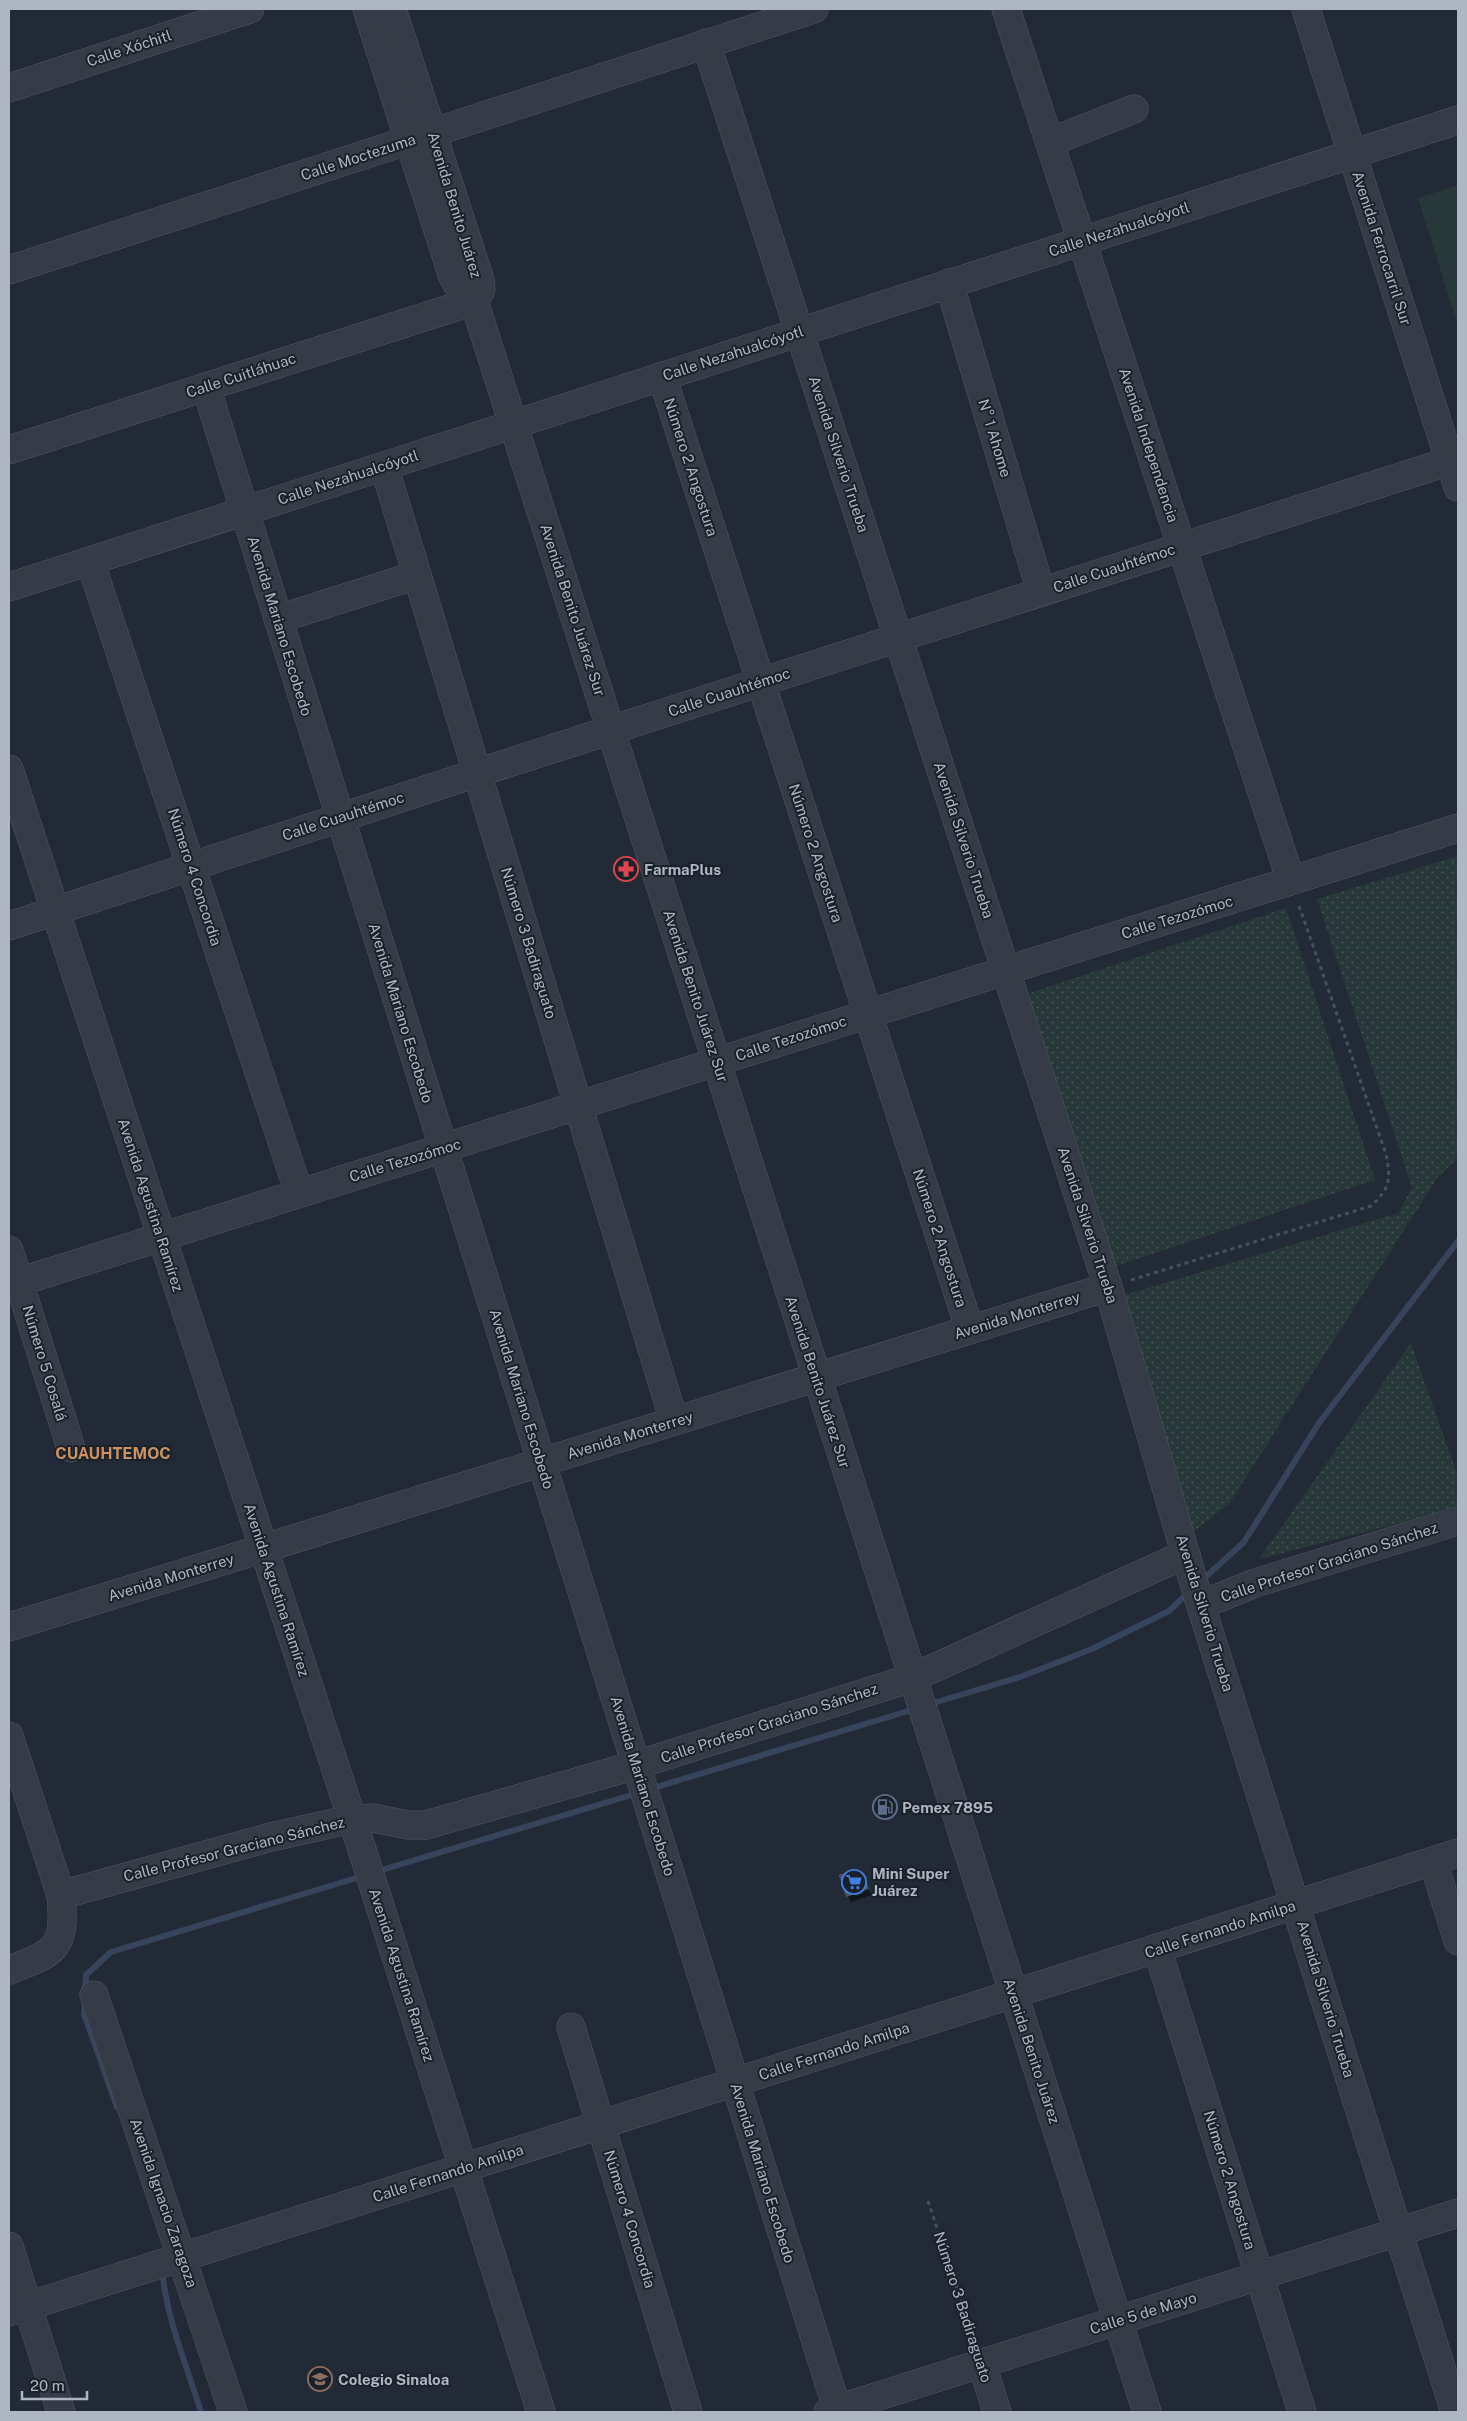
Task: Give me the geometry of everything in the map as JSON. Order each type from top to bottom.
[{"type":"street","name":"Calle Xóchitl","points":[[9,88],[250,9]]},
{"type":"street","name":"Avenida Benito Juárez","points":[[367,9],[480,280],[481,290],[474,301]]},
{"type":"street","name":"Avenida Benito Juárez","points":[[392,9],[421,136]]},
{"type":"street","name":"Calle Moctezuma","points":[[9,270],[814,9]]},
{"type":"street","name":"Avenida Independencia","points":[[1006,9],[1291,881]]},
{"type":"street","name":"Avenida Ferrocarril Sur","points":[[1306,9],[1458,487]]},
{"type":"street","name":"Avenida Silverio Trueba","points":[[706,43],[1108,1287],[1201,1605],[1456,2412]]},
{"type":"street","points":[[1050,142],[1134,110]]},
{"type":"street","name":"Calle Nezahualcóyotl","points":[[9,587],[1458,120]]},
{"type":"street","name":"N° 1 Ahome","points":[[948,284],[1041,592]]},
{"type":"street","name":"Calle Cuitláhuac","points":[[9,450],[474,301]]},
{"type":"street","name":"Avenida Benito Juárez Sur","points":[[474,301],[914,1684]]},
{"type":"street","name":"Número 2 Angostura","points":[[662,376],[970,1330]]},
{"type":"street","name":"Avenida Mariano Escobedo","points":[[206,387],[735,2082],[834,2411]]},
{"type":"street","name":"Calle Cuauhtémoc","points":[[9,926],[340,817],[1450,461]]},
{"type":"street","name":"Número 3 Badiraguato","points":[[384,466],[674,1421]]},
{"type":"street","name":"Número 4 Concordia","points":[[90,561],[299,1193]]},
{"type":"street","points":[[278,620],[417,575]]},
{"type":"street","name":"Avenida Agustina Ramírez","points":[[9,769],[355,1828],[541,2412]]},
{"type":"street","name":"Calle Tezozómoc","points":[[14,1283],[1458,828]]},
{"type":"street","name":"Número 5 Cosalá","points":[[9,1250],[14,1283],[71,1448]]},
{"type":"street","name":"Avenida Monterrey","points":[[9,1627],[1108,1287]]},
{"type":"street","name":"Calle Profesor Graciano Sánchez","points":[[1201,1605],[1255,1583],[1458,1521]]},
{"type":"street","name":"Calle Profesor Graciano Sánchez","points":[[61,1895],[271,1837],[355,1828],[373,1818],[408,1825],[426,1825],[914,1684],[1186,1554]]},
{"type":"street","name":"Avenida Benito Juárez","points":[[914,1684],[1148,2412]]},
{"type":"street","points":[[9,1736],[61,1895],[63,1920],[58,1944],[42,1958],[9,1970]]},
{"type":"street","points":[[1446,1857],[1458,1941]]},
{"type":"street","name":"Calle Fernando Amilpa","points":[[18,2309],[1446,1857]]},
{"type":"street","name":"Número 2 Angostura","points":[[1157,1948],[1302,2412]]},
{"type":"street","name":"Avenida Ignacio Zaragoza","points":[[94,1995],[183,2257],[233,2412]]},
{"type":"street","name":"Número 4 Concordia","points":[[571,2027],[688,2412]]},
{"type":"street","name":"Calle 5 de Mayo","points":[[834,2411],[1458,2214]]},
{"type":"street","points":[[9,2246],[18,2309],[61,2412]]},
{"type":"street","name":"Número 3 Badiraguato","points":[[982,2364],[997,2412]]},
{"type":"path","points":[[1108,1287],[1370,1206],[1384,1193],[1390,1174],[1386,1154],[1291,881]]},
{"type":"path","name":"Número 3 Badiraguato","points":[[928,2201],[982,2364]]},
{"type":"shaded area","points":[[1458,185],[1458,326],[1418,198]]},
{"type":"shaded area","points":[[1458,856],[1458,1158],[1438,1177],[1229,1504],[1179,1543],[1114,1298],[1398,1213],[1412,1188],[1317,899]]},
{"type":"shaded area","points":[[1286,908],[1375,1180],[1110,1268],[1021,996]]},
{"type":"shaded area","points":[[1411,1343],[1458,1477],[1458,1508],[1259,1559]]},
{"type":"building","name":"Mini Super Juárez","points":[[854,1870],[864,1875],[869,1889],[846,1897],[839,1875]]},
{"type":"waterway","points":[[1200,1582],[1244,1542],[1319,1423],[1458,1241]]},
{"type":"waterway","points":[[927,1705],[1020,1677],[1092,1649],[1169,1611],[1189,1592]]},
{"type":"waterway","points":[[650,1789],[915,1709]]},
{"type":"waterway","points":[[375,1872],[638,1793]]},
{"type":"waterway","points":[[85,1993],[86,1975],[111,1952],[363,1876]]},
{"type":"waterway","points":[[85,2003],[84,2014],[117,2107]]},
{"type":"waterway","points":[[162,2269],[172,2324],[201,2412]]},
{"type":"place","name":"FarmaPlus","points":[[626,869]]},
{"type":"place","name":"Pemex 7895","points":[[885,1807]]},
{"type":"place","name":"Mini Super Juárez","points":[[854,1882]]},
{"type":"place","name":"Colegio Sinaloa","points":[[320,2379]]},
{"type":"district","name":"CUAUHTEMOC","points":[[113,1453]]}]
